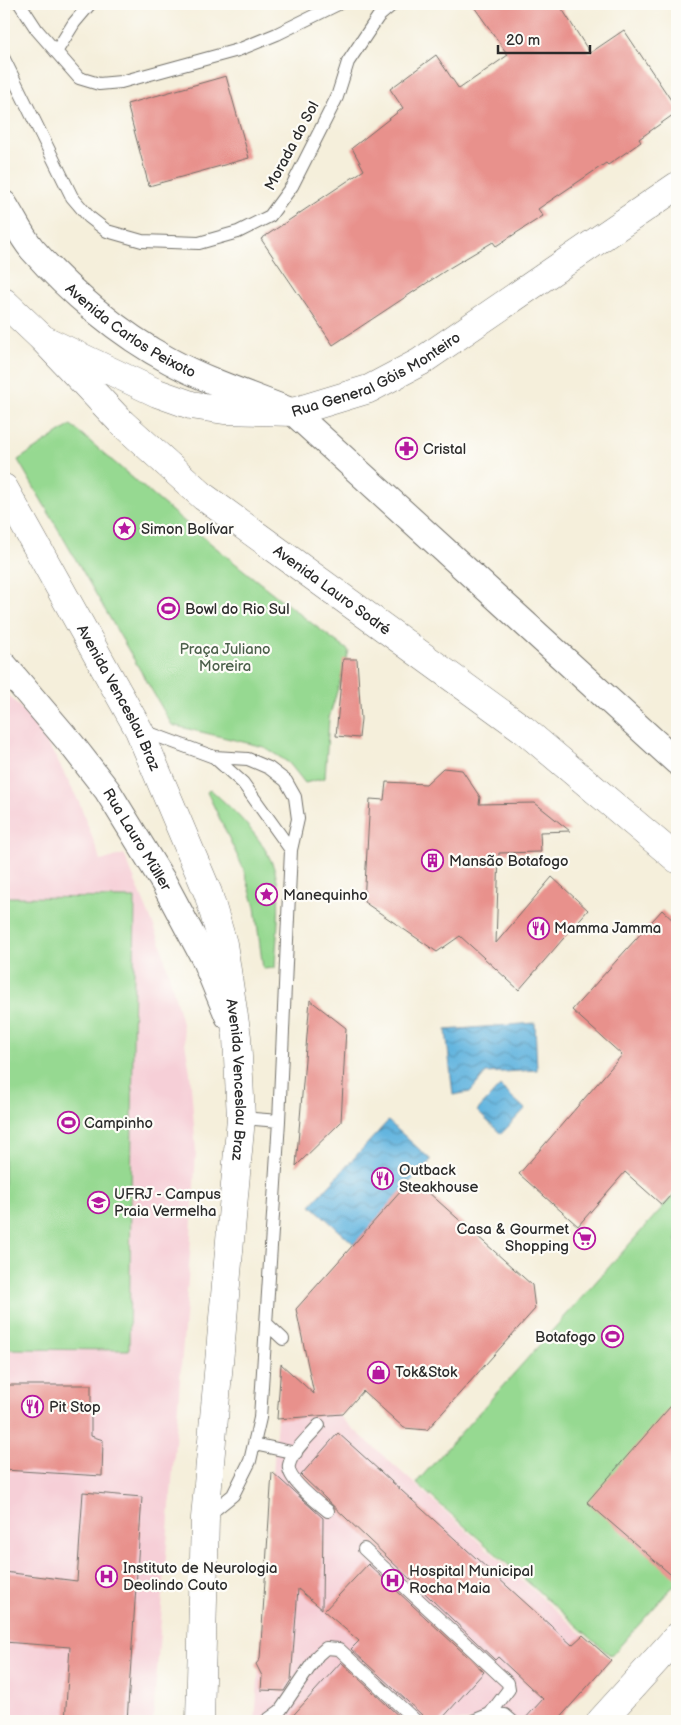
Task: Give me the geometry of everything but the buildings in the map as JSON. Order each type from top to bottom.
[{"type":"main road","name":"Rua General Góis Monteiro","points":[[42,338],[158,393],[191,405],[224,410],[293,412],[369,389],[420,362],[677,186]]},
{"type":"main road","name":"Avenida Lauro Sodré","points":[[4,302],[42,338],[122,423],[204,497],[523,729],[677,859]]},
{"type":"main road","name":"Avenida Venceslau Braz","points":[[4,488],[139,730],[208,893],[223,944],[237,1037],[241,1118],[205,1518],[200,1721]]},
{"type":"main road","points":[[602,1721],[677,1637]]},
{"type":"street","name":"Avenida Carlos Peixoto","points":[[4,204],[31,248],[81,297],[118,327],[169,361],[228,388],[293,412]]},
{"type":"street","points":[[293,412],[677,762]]},
{"type":"street","name":"Rua Lauro Müller","points":[[4,664],[107,790],[164,883],[200,950],[237,1037]]},
{"type":"lane","points":[[20,4],[37,30],[80,78],[99,84],[121,82],[238,50],[277,34],[338,4]]},
{"type":"lane","points":[[56,52],[74,23],[90,4]]},
{"type":"lane","name":"Morada do Sol","points":[[4,58],[72,197],[89,217],[107,231],[142,241],[199,244],[238,232],[270,216],[292,186],[337,97],[348,62],[378,17],[393,4]]},
{"type":"lane","points":[[139,730],[214,757],[248,759],[269,768],[286,781],[295,797],[298,819],[291,850],[278,1121],[260,1418],[250,1461],[233,1495],[205,1518]]},
{"type":"lane","points":[[214,757],[243,784],[291,850]]},
{"type":"lane","points":[[241,1118],[278,1121]]},
{"type":"lane","points":[[266,1324],[283,1339]]},
{"type":"lane","points":[[319,1425],[288,1466],[289,1473],[295,1481],[328,1511]]},
{"type":"lane","points":[[254,1444],[296,1453]]},
{"type":"lane","points":[[364,1549],[508,1683],[509,1689],[490,1714]]},
{"type":"lane","points":[[266,1721],[280,1711],[318,1655],[326,1648],[339,1649],[416,1721]]},
{"type":"lane","points":[[473,1721],[490,1714],[505,1715],[512,1721]]},
{"type":"shaded area","name":"UFRJ - Campus Praia Vermelha","points":[[4,690],[30,718],[55,756],[79,802],[101,861],[124,854],[160,941],[181,1019],[190,1072],[196,1152],[190,1254],[153,1721],[4,1721]]},
{"type":"shaded area","name":"Hospital Municipal Rocha Maia","points":[[281,1364],[611,1660],[557,1721],[255,1721]]},
{"type":"green space","name":"Praça Juliano Moreira","points":[[71,425],[207,541],[349,651],[329,718],[325,778],[305,783],[289,763],[264,747],[172,725],[18,460]]},
{"type":"green space","points":[[210,789],[254,833],[263,846],[276,874],[279,908],[275,968],[263,969],[255,907],[244,870],[207,792]]},
{"type":"green space","name":"Campinho","points":[[4,897],[135,898],[129,1350],[4,1349]]},
{"type":"green space","name":"Botafogo","points":[[677,1191],[677,1582],[611,1656],[416,1483]]},
{"type":"water","points":[[535,1023],[537,1070],[486,1073],[470,1092],[453,1095],[446,1030]]},
{"type":"water","points":[[500,1086],[525,1109],[501,1134],[477,1111]]},
{"type":"water","points":[[388,1121],[431,1160],[354,1244],[311,1205]]},
{"type":"place","name":"Cristal","points":[[407,449]]},
{"type":"place","name":"Simon Bolívar","points":[[125,529]]},
{"type":"place","name":"Bowl do Rio Sul","points":[[169,609]]},
{"type":"place","name":"Mansão Botafogo","points":[[433,861]]},
{"type":"place","name":"Manequinho","points":[[267,895]]},
{"type":"place","name":"Mamma Jamma","points":[[538,928]]},
{"type":"place","name":"Campinho","points":[[68,1123]]},
{"type":"place","name":"Outback Steakhouse","points":[[383,1179]]},
{"type":"place","name":"UFRJ - Campus Praia Vermelha","points":[[98,1203]]},
{"type":"place","name":"Casa & Gourmet Shopping","points":[[585,1238]]},
{"type":"place","name":"Botafogo","points":[[612,1337]]},
{"type":"place","name":"Tok&Stok","points":[[379,1372]]},
{"type":"place","name":"Pit Stop","points":[[33,1407]]},
{"type":"place","name":"Instituto de Neurologia Deolindo Couto","points":[[107,1577]]},
{"type":"place","name":"Hospital Municipal Rocha Maia","points":[[393,1580]]}]
